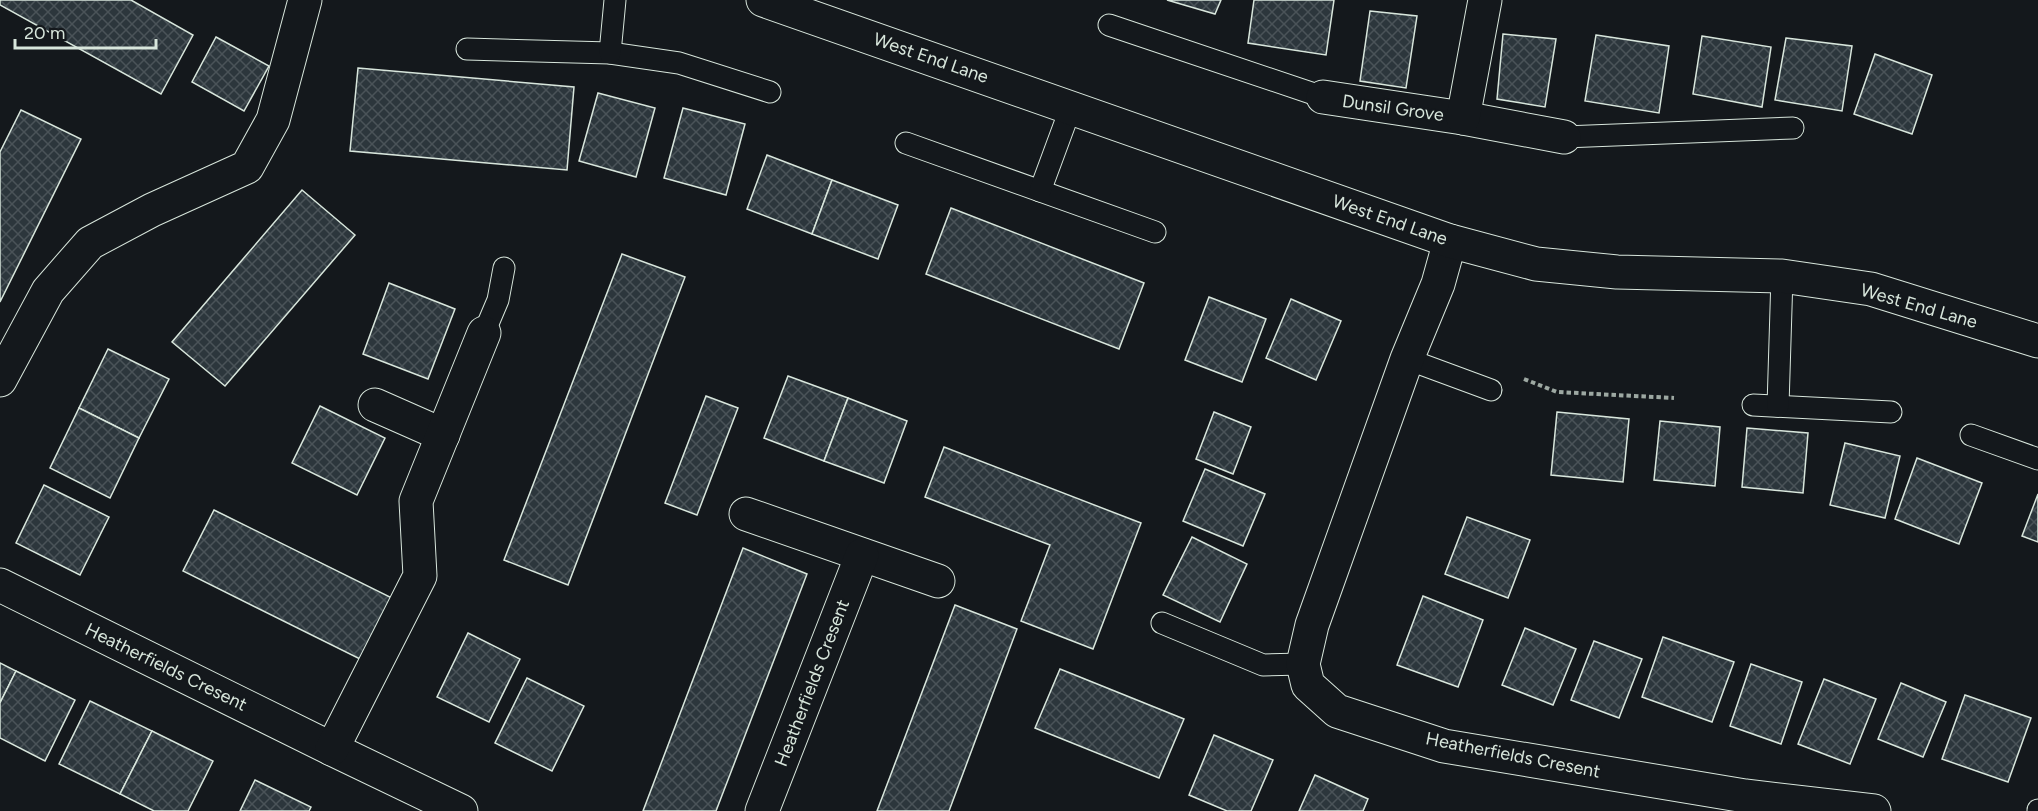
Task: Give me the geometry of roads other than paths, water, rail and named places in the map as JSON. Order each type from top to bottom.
[{"type":"street","points":[[0,380],[48,291],[90,243],[152,210],[247,167],[273,120],[305,0]]},
{"type":"street","name":"West End Lane","points":[[763,0],[1450,241],[1536,264],[1617,272],[1782,276],[1871,289],[2038,341]]},
{"type":"street","name":"Dunsil Grove","points":[[1463,118],[1485,0]]},
{"type":"street","name":"Dunsil Grove","points":[[1323,98],[1463,118],[1564,137]]},
{"type":"street","points":[[1304,664],[1312,625],[1407,359],[1438,284],[1450,241]]},
{"type":"street","points":[[332,749],[420,576],[416,501],[484,333]]},
{"type":"street","points":[[375,405],[443,435]]},
{"type":"street","points":[[746,514],[938,581]]},
{"type":"street","name":"Heatherfields Cresent","points":[[762,811],[862,555]]},
{"type":"street","name":"Heatherfields Cresent","points":[[0,585],[461,811]]},
{"type":"street","name":"Heatherfields Cresent","points":[[1304,664],[1308,685],[1337,711],[1444,746],[1745,796],[1874,811]]},
{"type":"lane","points":[[610,53],[615,0]]},
{"type":"lane","points":[[1109,25],[1323,98]]},
{"type":"lane","points":[[468,49],[610,53],[679,63],[770,92]]},
{"type":"lane","points":[[1040,191],[1071,107]]},
{"type":"lane","points":[[1564,137],[1793,128]]},
{"type":"lane","points":[[906,143],[1155,232]]},
{"type":"lane","points":[[484,333],[498,300],[504,268]]},
{"type":"lane","points":[[1778,406],[1782,276]]},
{"type":"lane","points":[[1407,359],[1491,390]]},
{"type":"lane","points":[[1753,405],[1891,412]]},
{"type":"lane","points":[[1971,435],[2038,459]]},
{"type":"lane","points":[[1162,623],[1263,665],[1304,664]]}]
